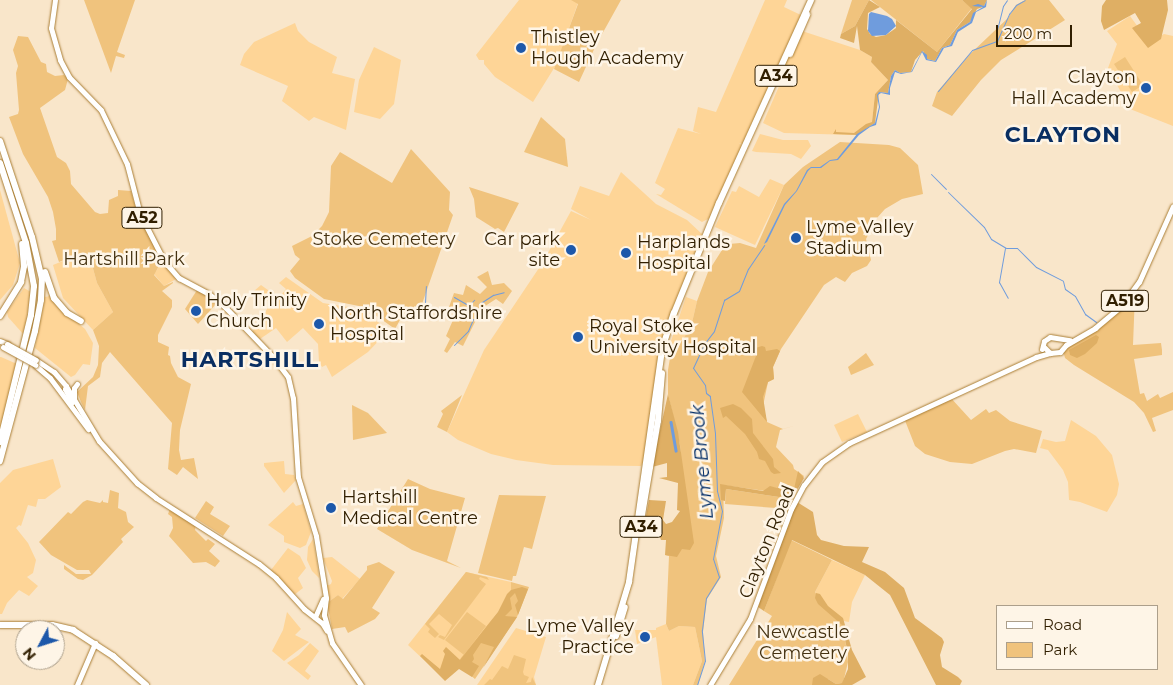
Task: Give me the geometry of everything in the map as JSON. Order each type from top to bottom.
[{"type":"highway","name":"A34","points":[[756,126],[782,63],[808,14],[812,0]]},
{"type":"highway","name":"A34","points":[[602,685],[631,572],[666,350],[677,306],[812,0]]},
{"type":"highway","points":[[0,141],[54,298],[67,313],[81,322]]},
{"type":"highway","points":[[0,165],[25,256],[21,282],[0,316]]},
{"type":"highway","points":[[0,165],[26,243],[31,263],[34,296],[0,442]]},
{"type":"highway","points":[[0,460],[9,431],[41,300],[40,266],[25,214]]},
{"type":"highway","name":"A34","points":[[598,685],[619,619]]},
{"type":"highway","points":[[0,625],[62,626],[95,643],[122,663],[146,685]]},
{"type":"main road","name":"A52","points":[[55,0],[52,28],[60,60],[69,77],[100,107],[127,164],[140,214],[164,261],[179,278],[209,294],[225,308],[273,357],[288,377],[293,403],[298,477],[316,536],[324,593],[324,614],[330,637]]},
{"type":"main road","name":"A519","points":[[1050,353],[1060,352],[1063,347],[1110,317],[1128,298],[1138,282],[1173,206]]},
{"type":"main road","name":"A519","points":[[1043,346],[1044,341],[1050,337],[1061,340],[1075,339]]},
{"type":"main road","points":[[1061,340],[1063,347]]},
{"type":"main road","points":[[2,344],[54,372],[74,398],[98,441]]},
{"type":"main road","points":[[1036,357],[1043,346],[1050,353]]},
{"type":"main road","name":"Clayton Road","points":[[710,685],[755,609],[791,508],[804,485],[822,462],[849,442],[1036,357],[1050,353]]},
{"type":"main road","points":[[35,362],[50,378],[98,441],[143,488],[259,564],[301,606],[317,619],[323,619],[324,614],[301,606]]},
{"type":"main road","points":[[74,398],[77,384]]},
{"type":"main road","points":[[66,386],[64,389],[82,420]]},
{"type":"main road","name":"A52","points":[[324,593],[317,619],[362,685]]},
{"type":"main road","points":[[77,685],[95,643]]},
{"type":"shaded area","name":"Thistley Hough Academy","points":[[519,0],[579,0],[556,65],[533,102],[495,77],[484,64],[484,60],[479,60],[476,55]]},
{"type":"shaded area","points":[[765,0],[787,0],[784,7],[803,16],[796,29],[860,50],[872,57],[871,62],[888,80],[875,94],[872,122],[853,135],[784,133],[763,123],[780,84],[772,80],[757,111],[746,145],[739,143],[743,146],[710,218],[702,222],[656,194],[661,195],[665,189],[655,183],[678,128],[701,134],[693,131],[698,107],[716,112]]},
{"type":"shaded area","points":[[869,0],[880,7],[868,13],[867,29],[870,34],[876,37],[886,35],[896,28],[896,20],[937,52],[972,9],[962,0],[987,0],[984,6],[976,5],[983,7],[977,9],[970,22],[957,30],[950,45],[942,48],[935,61],[927,59],[923,51],[915,60],[911,72],[900,73],[895,70],[891,76],[888,93],[879,92],[875,123],[857,135],[833,134],[836,129],[836,132],[854,133],[872,122],[875,94],[888,80],[871,62],[872,57],[860,50],[857,26],[854,43],[840,38],[841,34],[855,26]]},
{"type":"shaded area","points":[[1106,0],[1167,0],[1168,10],[1161,39],[1148,48],[1132,28],[1141,23],[1135,13],[1104,30],[1101,21],[1102,6]]},
{"type":"shaded area","name":"Clayton Hall Academy","points":[[1130,16],[1149,42],[1164,34],[1173,36],[1173,126],[1130,109],[1108,68],[1117,44],[1107,31]]},
{"type":"shaded area","points":[[295,23],[298,31],[309,42],[337,57],[332,73],[355,79],[346,130],[314,117],[309,121],[282,101],[288,86],[240,65],[244,54],[254,42]]},
{"type":"shaded area","points":[[374,47],[401,60],[394,104],[380,119],[354,112],[359,80]]},
{"type":"shaded area","points":[[760,134],[783,140],[808,140],[811,146],[801,159],[791,154],[752,151]]},
{"type":"shaded area","name":"Royal Stoke University Hospital","points":[[621,172],[656,204],[687,220],[702,234],[671,314],[644,460],[641,466],[553,465],[516,460],[491,454],[458,440],[447,432],[484,350],[543,262],[571,211],[591,220],[571,209],[580,186],[609,196]]},
{"type":"shaded area","points":[[770,179],[784,185],[755,245],[715,227],[732,191],[736,192],[739,186],[759,197]]},
{"type":"shaded area","points":[[0,190],[20,263],[13,285],[0,300]]},
{"type":"shaded area","points":[[75,256],[91,261],[97,283],[113,312],[93,330],[63,298],[53,265]]},
{"type":"shaded area","points":[[163,261],[176,279],[164,286],[154,274]]},
{"type":"shaded area","name":"North Staffordshire Hospital","points":[[286,277],[323,303],[360,309],[389,330],[368,352],[332,377],[326,365],[322,367],[319,362],[318,344],[303,328],[287,342],[276,328],[260,339],[252,332],[271,303],[254,291],[261,285],[279,298],[286,289],[279,283]]},
{"type":"shaded area","points":[[24,288],[31,292],[24,335],[8,317],[7,312]]},
{"type":"shaded area","points":[[50,296],[56,305],[85,329],[93,343],[90,365],[83,364],[75,375],[71,377],[35,348],[45,297]]},
{"type":"shaded area","points":[[686,297],[697,301],[691,327],[676,349],[669,347]]},
{"type":"shaded area","points":[[1096,335],[1099,337],[1097,343],[1085,354],[1077,358],[1070,355],[1069,350]]},
{"type":"shaded area","points":[[762,346],[765,347],[766,351],[777,349],[780,351],[773,367],[774,379],[768,382],[763,397],[767,422],[742,392],[756,356],[749,350]]},
{"type":"shaded area","points":[[0,357],[17,364],[0,430]]},
{"type":"shaded area","points":[[668,394],[678,432],[694,543],[690,550],[682,549],[677,557],[665,555],[666,540],[661,540],[659,534],[643,531],[646,528],[653,529],[655,523],[648,520],[646,516],[649,500],[666,501],[663,520],[666,524],[672,522],[680,511],[677,510],[678,483],[659,478],[667,477],[667,463],[652,467]]},
{"type":"shaded area","points":[[733,404],[741,408],[752,419],[753,433],[773,459],[774,467],[781,473],[774,474],[771,472],[765,461],[759,459],[757,452],[745,434],[726,416],[723,418],[720,408]]},
{"type":"shaded area","points":[[858,414],[867,432],[842,442],[834,425]]},
{"type":"shaded area","points":[[1071,420],[1096,436],[1112,455],[1119,484],[1117,495],[1107,512],[1069,500],[1068,482],[1063,470],[1048,450],[1040,448],[1043,439],[1056,442],[1065,441]]},
{"type":"shaded area","points":[[53,459],[61,487],[45,499],[38,499],[36,507],[28,505],[21,526],[19,525],[16,528],[28,543],[36,560],[33,573],[27,577],[38,586],[29,596],[19,590],[7,603],[2,614],[0,614],[0,483],[13,470]]},
{"type":"shaded area","points":[[284,461],[285,474],[294,475],[296,480],[284,493],[264,466],[264,463]]},
{"type":"shaded area","points":[[798,471],[804,478],[789,504],[790,496],[779,497],[726,489],[725,501],[721,500],[720,484],[763,491],[770,486],[777,488],[788,484],[790,489],[788,492],[790,492],[794,489]]},
{"type":"shaded area","points":[[293,502],[296,506],[303,504],[311,532],[306,545],[300,548],[284,542],[284,536],[268,525]]},
{"type":"shaded area","points":[[797,502],[813,512],[817,535],[821,540],[844,546],[869,547],[862,562],[885,572],[904,588],[915,618],[942,638],[944,642],[940,655],[942,667],[962,681],[960,685],[936,685],[890,595],[865,575],[792,540],[764,611],[758,607]]},
{"type":"shaded area","points":[[313,539],[319,578],[312,571],[307,560],[308,547]]},
{"type":"shaded area","points":[[288,548],[300,556],[306,568],[298,578],[303,588],[294,595],[271,570]]},
{"type":"shaded area","points":[[332,557],[360,579],[342,599],[338,595],[327,603],[326,586],[331,584],[332,581],[323,558]]},
{"type":"shaded area","points":[[832,560],[865,575],[852,602],[849,622],[843,621],[815,592]]},
{"type":"shaded area","points":[[466,572],[511,582],[511,590],[498,612],[462,659],[441,676],[408,645]]},
{"type":"shaded area","points":[[522,587],[528,589],[518,615],[515,605],[518,601],[515,593],[510,598],[512,609],[505,616],[517,617],[483,668],[494,647],[481,643],[473,655],[474,659],[472,662],[479,666],[472,677],[459,669],[445,681],[420,656],[422,654],[440,669],[445,654],[443,651],[446,647],[460,660],[498,612],[507,594],[511,590]]},
{"type":"shaded area","points":[[816,593],[820,594],[828,606],[843,618],[852,650],[866,677],[852,685],[812,685],[813,678],[820,674],[836,684],[842,683],[848,669],[848,654],[842,625],[818,604],[815,598]]},
{"type":"shaded area","points":[[287,612],[301,629],[295,635],[309,642],[284,661],[272,651],[283,630]]},
{"type":"shaded area","points":[[666,624],[669,631],[679,626],[695,627],[702,661],[693,685],[662,685],[656,637],[637,644],[635,630],[656,630],[656,628]]},
{"type":"shaded area","points":[[516,628],[546,637],[534,677],[536,685],[477,685]]},
{"type":"shaded area","points":[[310,643],[319,651],[305,671],[311,676],[308,680],[287,663],[299,655]]},
{"type":"green space","points":[[84,0],[135,0],[117,52],[125,55],[124,58],[116,56],[111,73]]},
{"type":"green space","points":[[571,0],[621,0],[596,45],[579,82],[554,69],[578,4]]},
{"type":"green space","points":[[852,0],[869,0],[855,26],[841,34]]},
{"type":"green space","points":[[871,0],[962,0],[972,8],[937,52]]},
{"type":"green space","points":[[1025,0],[1049,0],[1065,20],[1001,60],[981,80],[952,116],[932,106],[937,92],[969,55],[1008,18],[1016,5]]},
{"type":"green space","name":"Hartshill Park","points":[[18,36],[28,37],[41,62],[46,64],[47,72],[55,76],[64,75],[68,79],[65,90],[40,108],[57,157],[66,163],[70,171],[71,184],[95,212],[100,214],[108,213],[109,200],[118,196],[118,190],[131,191],[137,213],[160,257],[160,264],[154,275],[164,286],[173,282],[162,291],[172,300],[172,307],[158,335],[158,342],[169,347],[168,355],[178,377],[191,384],[180,430],[179,450],[181,460],[194,458],[198,479],[183,467],[177,475],[168,469],[172,423],[110,352],[102,363],[100,377],[88,386],[85,410],[81,402],[77,392],[93,377],[98,365],[99,346],[93,330],[113,312],[97,283],[91,261],[75,256],[59,262],[52,241],[56,240],[56,229],[48,197],[23,154],[9,117],[18,114],[19,110],[16,73],[18,66],[13,50]]},
{"type":"green space","points":[[1125,57],[1143,85],[1132,92],[1114,64]]},
{"type":"green space","points":[[541,117],[565,139],[568,167],[524,152]]},
{"type":"green space","points":[[840,142],[889,145],[900,148],[918,165],[923,194],[902,199],[885,209],[876,219],[866,239],[871,260],[867,266],[852,273],[845,282],[836,277],[824,285],[781,349],[773,367],[774,379],[768,382],[763,406],[767,422],[783,429],[797,425],[780,430],[776,447],[793,465],[794,469],[804,476],[793,495],[723,485],[724,518],[716,556],[721,577],[707,599],[703,632],[705,661],[698,685],[693,685],[702,661],[695,627],[679,626],[669,631],[666,624],[669,556],[665,555],[682,531],[683,485],[680,445],[668,394],[670,358],[691,327],[697,301],[708,272],[722,250],[729,244],[740,243],[756,248],[784,185],[803,167]]},
{"type":"green space","name":"Stoke Cemetery","points":[[411,149],[450,192],[449,210],[453,215],[422,304],[408,317],[401,318],[395,329],[364,307],[324,299],[295,278],[290,271],[300,259],[295,255],[292,246],[312,236],[322,226],[329,212],[331,166],[340,152],[392,183]]},
{"type":"green space","points":[[469,187],[519,203],[504,232],[498,228],[495,229],[476,217],[474,199]]},
{"type":"green space","points":[[488,271],[492,285],[504,283],[512,291],[503,304],[496,299],[482,308],[463,346],[455,342],[447,353],[444,351],[450,339],[446,336],[457,311],[449,307],[454,293],[463,295],[466,285],[480,294],[487,287],[477,277]]},
{"type":"green space","points":[[197,290],[217,303],[198,324],[185,309]]},
{"type":"green space","points":[[1132,292],[1135,294],[1133,345],[1161,343],[1162,350],[1162,355],[1134,359],[1140,394],[1144,393],[1147,401],[1158,394],[1160,398],[1173,392],[1173,410],[1152,418],[1156,431],[1153,432],[1144,413],[1134,402],[1074,365],[1065,358],[1063,350],[1095,328]]},
{"type":"green space","points":[[866,353],[874,365],[851,375],[848,367]]},
{"type":"green space","points":[[462,395],[447,432],[437,427],[443,414],[441,411]]},
{"type":"green space","points":[[950,397],[971,420],[986,409],[989,413],[996,410],[1010,421],[1042,431],[1036,453],[1014,449],[972,464],[950,462],[925,454],[915,446],[904,418]]},
{"type":"green space","points":[[352,405],[368,413],[387,433],[353,440]]},
{"type":"green space","points":[[408,479],[430,489],[465,498],[447,561],[461,568],[412,550],[377,529]]},
{"type":"green space","points":[[726,489],[783,497],[776,508],[725,504]]},
{"type":"green space","points":[[110,490],[119,493],[118,508],[126,512],[128,522],[134,527],[121,539],[123,542],[92,575],[83,580],[78,579],[64,569],[64,565],[76,574],[91,574],[89,570],[77,570],[51,555],[39,542],[68,512],[71,514],[83,502],[87,500],[100,503],[103,500],[103,502],[108,503]]},
{"type":"green space","points":[[499,495],[546,496],[532,549],[524,547],[516,576],[513,576],[512,581],[478,573]]},
{"type":"green space","points":[[206,501],[214,507],[210,514],[230,526],[223,536],[195,518]]},
{"type":"green space","points":[[170,509],[196,524],[195,530],[206,541],[208,539],[215,544],[209,551],[220,561],[215,567],[206,562],[193,563],[169,536],[173,528],[172,517],[168,514]]},
{"type":"green space","name":"Newcastle Cemetery","points":[[791,540],[832,560],[815,592],[843,621],[848,662],[843,683],[836,684],[828,679],[824,685],[729,685],[772,616],[764,611]]},
{"type":"green space","points":[[379,562],[395,572],[372,608],[380,613],[375,619],[348,633],[345,627],[332,629],[327,603],[338,595],[343,599],[367,570],[367,566]]},
{"type":"green space","points":[[466,572],[487,577],[489,580],[480,577],[479,579],[486,584],[444,640],[438,637],[440,635],[445,637],[452,625],[439,614],[429,624],[439,634],[435,638],[428,632],[430,629],[425,624]]},
{"type":"green space","points":[[511,582],[529,587],[517,617],[475,679],[456,664],[498,612],[511,590]]},
{"type":"green space","points":[[467,612],[486,626],[464,655],[445,640]]},
{"type":"green space","points":[[514,655],[526,659],[523,672],[524,675],[529,677],[526,683],[531,682],[532,677],[536,685],[484,685],[490,679],[492,680],[502,666],[508,669]]},
{"type":"water","points":[[987,0],[986,7],[976,12],[972,23],[958,32],[952,46],[944,48],[936,62],[926,60],[922,52],[912,72],[901,74],[895,72],[890,95],[881,93],[878,95],[880,107],[876,125],[859,135],[838,160],[830,161],[821,168],[811,168],[808,171],[797,191],[785,205],[767,242],[764,244],[784,204],[796,191],[807,170],[811,167],[820,167],[830,160],[837,159],[857,134],[875,123],[879,107],[877,95],[879,92],[888,93],[891,76],[895,70],[900,73],[911,72],[922,51],[927,55],[927,59],[935,61],[942,48],[950,45],[957,30],[970,22],[973,13],[983,7],[972,6],[978,4],[984,6]]},
{"type":"water","points":[[871,12],[887,16],[892,19],[896,26],[886,35],[872,36],[868,31],[869,14]]},
{"type":"waterway","points":[[996,34],[1003,6],[1007,0]]},
{"type":"waterway","points":[[938,91],[972,50],[997,41],[1009,14],[1016,5],[1025,0]]},
{"type":"waterway","points":[[931,174],[946,189]]},
{"type":"waterway","points":[[948,192],[984,227],[991,239],[1006,248],[1017,248],[1036,267],[1063,281],[1065,289],[1075,296],[1085,314],[1096,322]]},
{"type":"waterway","name":"Lyme Brook","points":[[697,685],[705,661],[702,630],[706,598],[719,577],[713,559],[722,511],[717,491],[715,433],[710,396],[706,393],[705,385],[693,368],[704,344],[714,331],[724,300],[739,291],[748,269],[764,245]]},
{"type":"waterway","points":[[1005,248],[999,282],[1008,298]]},
{"type":"waterway","points":[[425,303],[426,286]]},
{"type":"waterway","points":[[479,304],[493,295],[504,292]]},
{"type":"waterway","points":[[454,297],[466,304],[470,304],[474,300]]},
{"type":"waterway","points":[[417,311],[420,311],[423,306]]},
{"type":"waterway","points":[[409,317],[414,313]]},
{"type":"waterway","points":[[454,345],[468,331],[473,319]]},
{"type":"waterway","points":[[671,422],[676,451]]},
{"type":"place","name":"Thistley Hough Academy","points":[[521,48]]},
{"type":"place","name":"Clayton Hall Academy","points":[[1146,88]]},
{"type":"place","name":"Lyme Valley Stadium","points":[[796,238]]},
{"type":"place","name":"Car park site","points":[[571,250]]},
{"type":"place","name":"Harplands Hospital","points":[[626,253]]},
{"type":"place","name":"Holy Trinity Church","points":[[196,311]]},
{"type":"place","name":"North Staffordshire Hospital","points":[[319,324]]},
{"type":"place","name":"Royal Stoke University Hospital","points":[[578,337]]},
{"type":"place","name":"Hartshill Medical Centre","points":[[331,508]]},
{"type":"place","name":"Lyme Valley Practice","points":[[645,637]]},
{"type":"district","name":"CLAYTON","points":[[1063,135]]},
{"type":"district","name":"HARTSHILL","points":[[250,360]]}]
